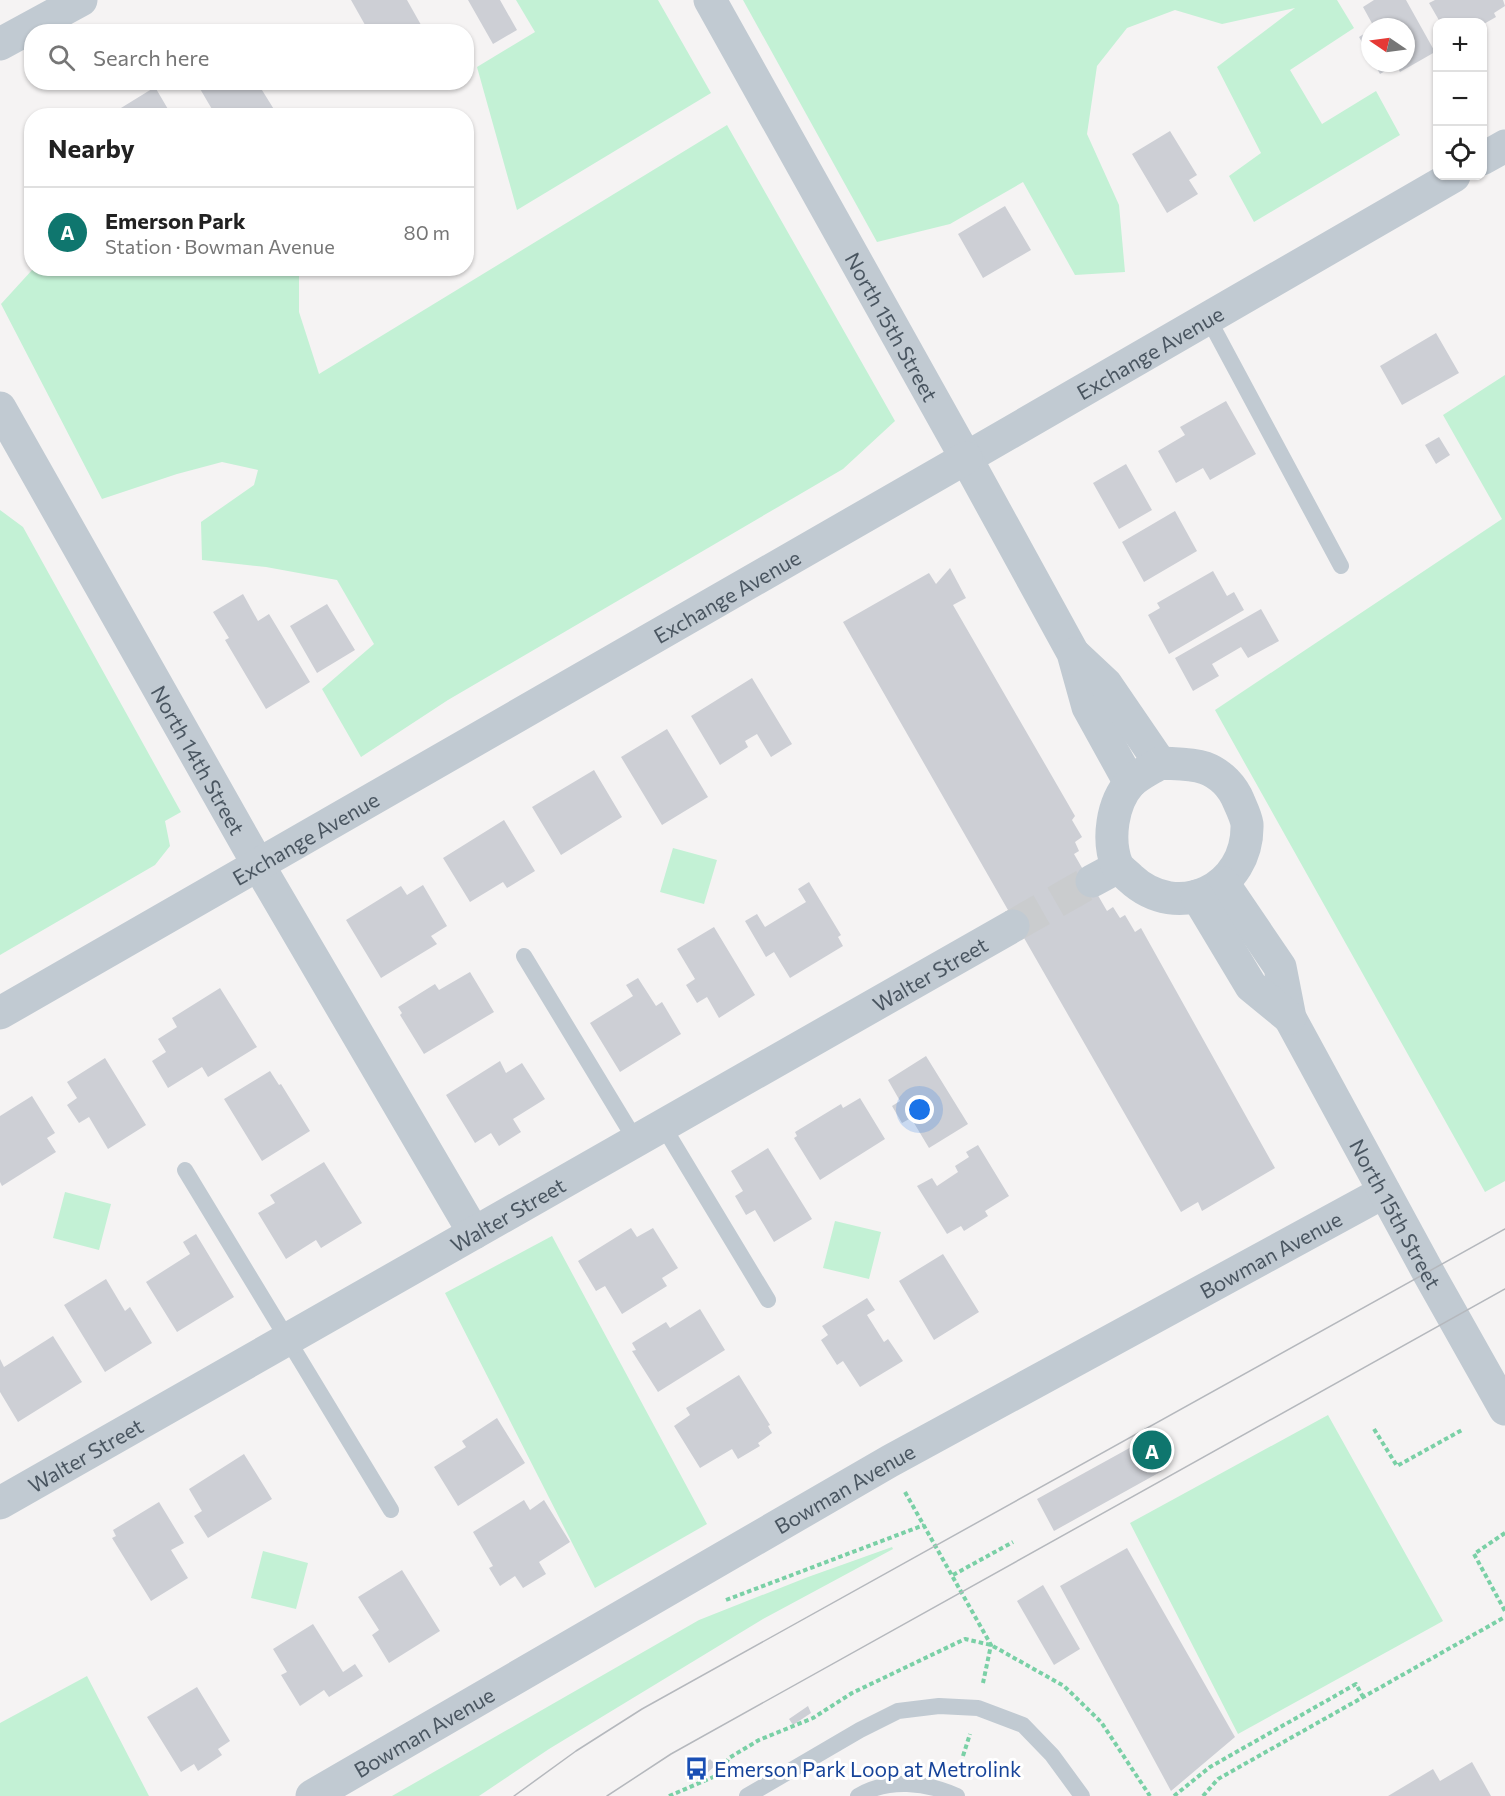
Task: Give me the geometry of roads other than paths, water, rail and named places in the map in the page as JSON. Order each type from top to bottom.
[{"type":"street","points":[[37,24],[81,0]]},
{"type":"street","name":"North 15th Street","points":[[710,0],[1073,653],[1088,707],[1130,783]]},
{"type":"street","points":[[0,44],[24,31]]},
{"type":"street","points":[[1487,156],[1505,146]]},
{"type":"street","name":"Exchange Avenue","points":[[0,1013],[259,866],[1447,180]]},
{"type":"street","name":"North 14th Street","points":[[0,408],[259,866],[474,1233]]},
{"type":"street","name":"North 15th Street","points":[[1073,653],[1106,684],[1160,763]]},
{"type":"street","points":[[1160,763],[1183,763],[1205,768],[1219,775],[1235,792],[1247,822],[1243,853],[1238,864],[1210,889],[1177,899],[1154,894],[1136,883],[1105,874],[1112,843],[1114,810],[1130,783],[1160,763]]},
{"type":"street","name":"North 15th Street","points":[[1210,889],[1280,968],[1290,1018],[1505,1409]]},
{"type":"street","name":"Walter Street","points":[[0,1503],[1013,926]]},
{"type":"street","name":"Bowman Avenue","points":[[312,1796],[890,1461],[1384,1192]]},
{"type":"lane","points":[[1208,318],[1341,566]]},
{"type":"lane","points":[[524,956],[768,1300]]},
{"type":"lane","points":[[185,1170],[391,1510]]},
{"type":"lane","points":[[747,1796],[860,1730],[898,1711],[939,1706],[978,1708],[1023,1725],[1052,1755],[1082,1796]]},
{"type":"lane","points":[[858,1796],[868,1790],[908,1783],[944,1790],[957,1796]]},
{"type":"tunnel","points":[[1013,926],[1092,881]]},
{"type":"tram line","points":[[514,1796],[576,1751],[642,1709],[1505,1229]]},
{"type":"tram line","points":[[607,1796],[671,1754],[1505,1289]]},
{"type":"place","name":"Emerson Park","points":[[1152,1450]]},
{"type":"place","name":"Emerson Park Loop at Metrolink","points":[[696,1768]]}]
